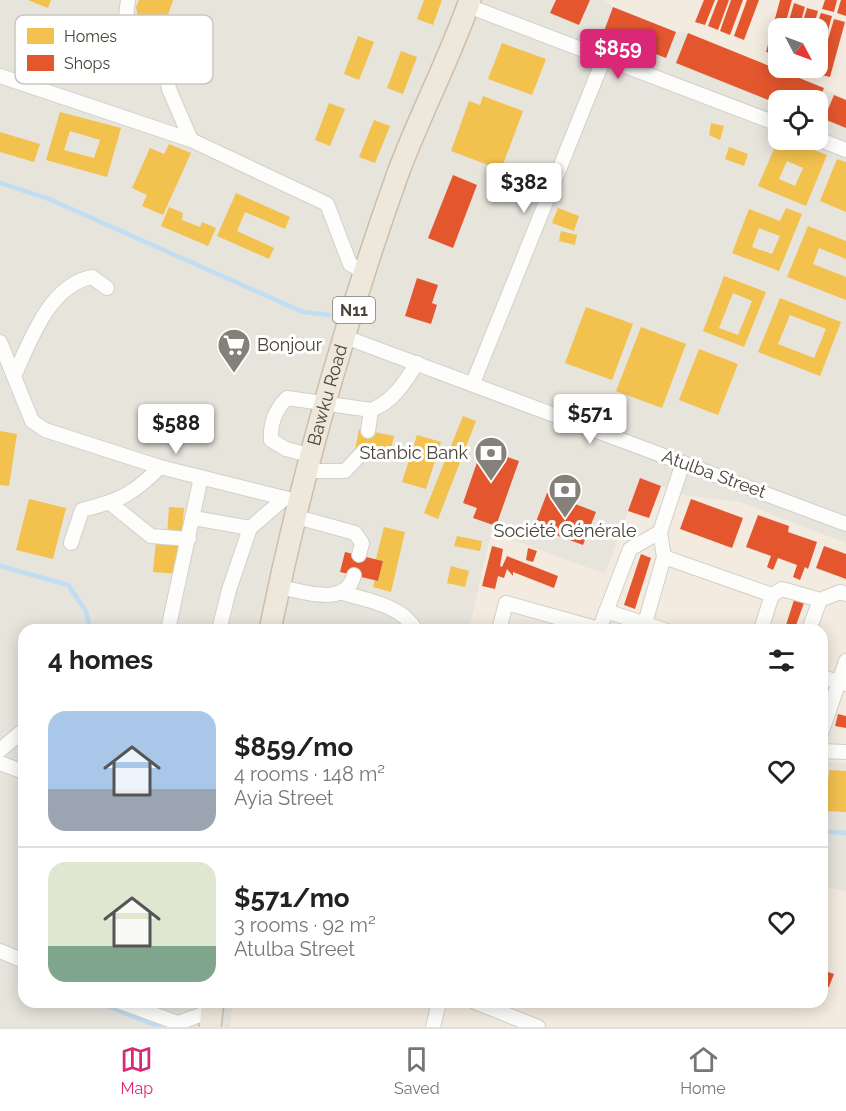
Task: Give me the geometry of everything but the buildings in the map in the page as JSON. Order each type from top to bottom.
[{"type":"highway","name":"Bawku Road","points":[[271,624],[294,506],[311,464],[345,337],[365,273],[398,174],[469,3]]},
{"type":"street","points":[[126,15],[128,0]]},
{"type":"street","points":[[469,3],[604,58],[768,120]]},
{"type":"street","points":[[473,383],[604,58]]},
{"type":"street","points":[[0,76],[15,81]]},
{"type":"street","points":[[24,84],[191,140],[327,204],[350,264],[365,273]]},
{"type":"street","points":[[168,84],[191,140]]},
{"type":"street","points":[[828,143],[846,150]]},
{"type":"street","points":[[14,376],[41,319],[70,286],[80,279],[92,277],[106,288]]},
{"type":"street","name":"Atulba Street","points":[[345,337],[846,524]]},
{"type":"street","points":[[0,342],[32,421],[45,430],[160,467],[201,477],[294,506],[355,533],[362,543],[359,555]]},
{"type":"street","points":[[363,452],[345,471],[311,464],[271,440],[270,430],[277,412],[287,398],[371,410],[379,407],[400,389],[417,363]]},
{"type":"street","points":[[368,431],[371,410]]},
{"type":"street","points":[[645,624],[664,557],[660,532],[683,463]]},
{"type":"street","points":[[71,543],[82,510],[111,503],[140,489],[160,467]]},
{"type":"street","points":[[169,624],[201,477]]},
{"type":"street","points":[[111,503],[151,536],[189,539]]},
{"type":"street","points":[[194,518],[250,528],[294,506]]},
{"type":"street","points":[[220,624],[229,590],[250,528]]},
{"type":"street","points":[[601,624],[630,549],[660,532]]},
{"type":"street","points":[[664,557],[772,596]]},
{"type":"street","points":[[279,587],[332,596],[343,593],[351,586],[354,575]]},
{"type":"street","points":[[763,624],[772,596],[782,589],[820,600],[840,592],[846,594]]},
{"type":"street","points":[[343,593],[397,610],[412,624]]},
{"type":"street","points":[[811,624],[820,600]]},
{"type":"street","points":[[501,624],[506,603],[578,624]]},
{"type":"street","points":[[606,611],[637,624]]},
{"type":"street","points":[[828,717],[842,683],[846,661]]},
{"type":"street","points":[[0,750],[18,735]]},
{"type":"street","points":[[828,751],[846,752]]},
{"type":"street","points":[[0,764],[18,770]]},
{"type":"street","points":[[0,951],[18,958]]},
{"type":"street","points":[[134,1008],[178,1023],[211,1013]]},
{"type":"street","points":[[434,1027],[438,1008]]},
{"type":"street","points":[[490,1008],[537,1027]]},
{"type":"shaded area","points":[[0,0],[846,0],[846,1027],[0,1027]]},
{"type":"shaded area","points":[[605,0],[846,0],[846,100],[799,78],[828,78],[828,18],[768,18],[768,65],[688,33],[676,32],[613,7]]},
{"type":"shaded area","points":[[640,478],[685,495],[740,502],[846,543],[846,763],[828,762],[828,624],[470,624],[490,537],[494,533],[605,574]]},
{"type":"shaded area","points":[[828,887],[846,892],[846,1027],[230,1027],[232,1008],[828,1008]]},
{"type":"waterway","points":[[0,183],[49,199],[303,312],[329,315]]},
{"type":"waterway","points":[[0,566],[68,585],[86,611],[89,624]]},
{"type":"waterway","points":[[828,832],[846,833]]},
{"type":"waterway","points":[[112,1008],[160,1027]]},
{"type":"place","name":"Bonjour","points":[[234,374]]},
{"type":"place","name":"Stanbic Bank","points":[[491,482]]},
{"type":"place","name":"Société Générale","points":[[565,519]]}]
